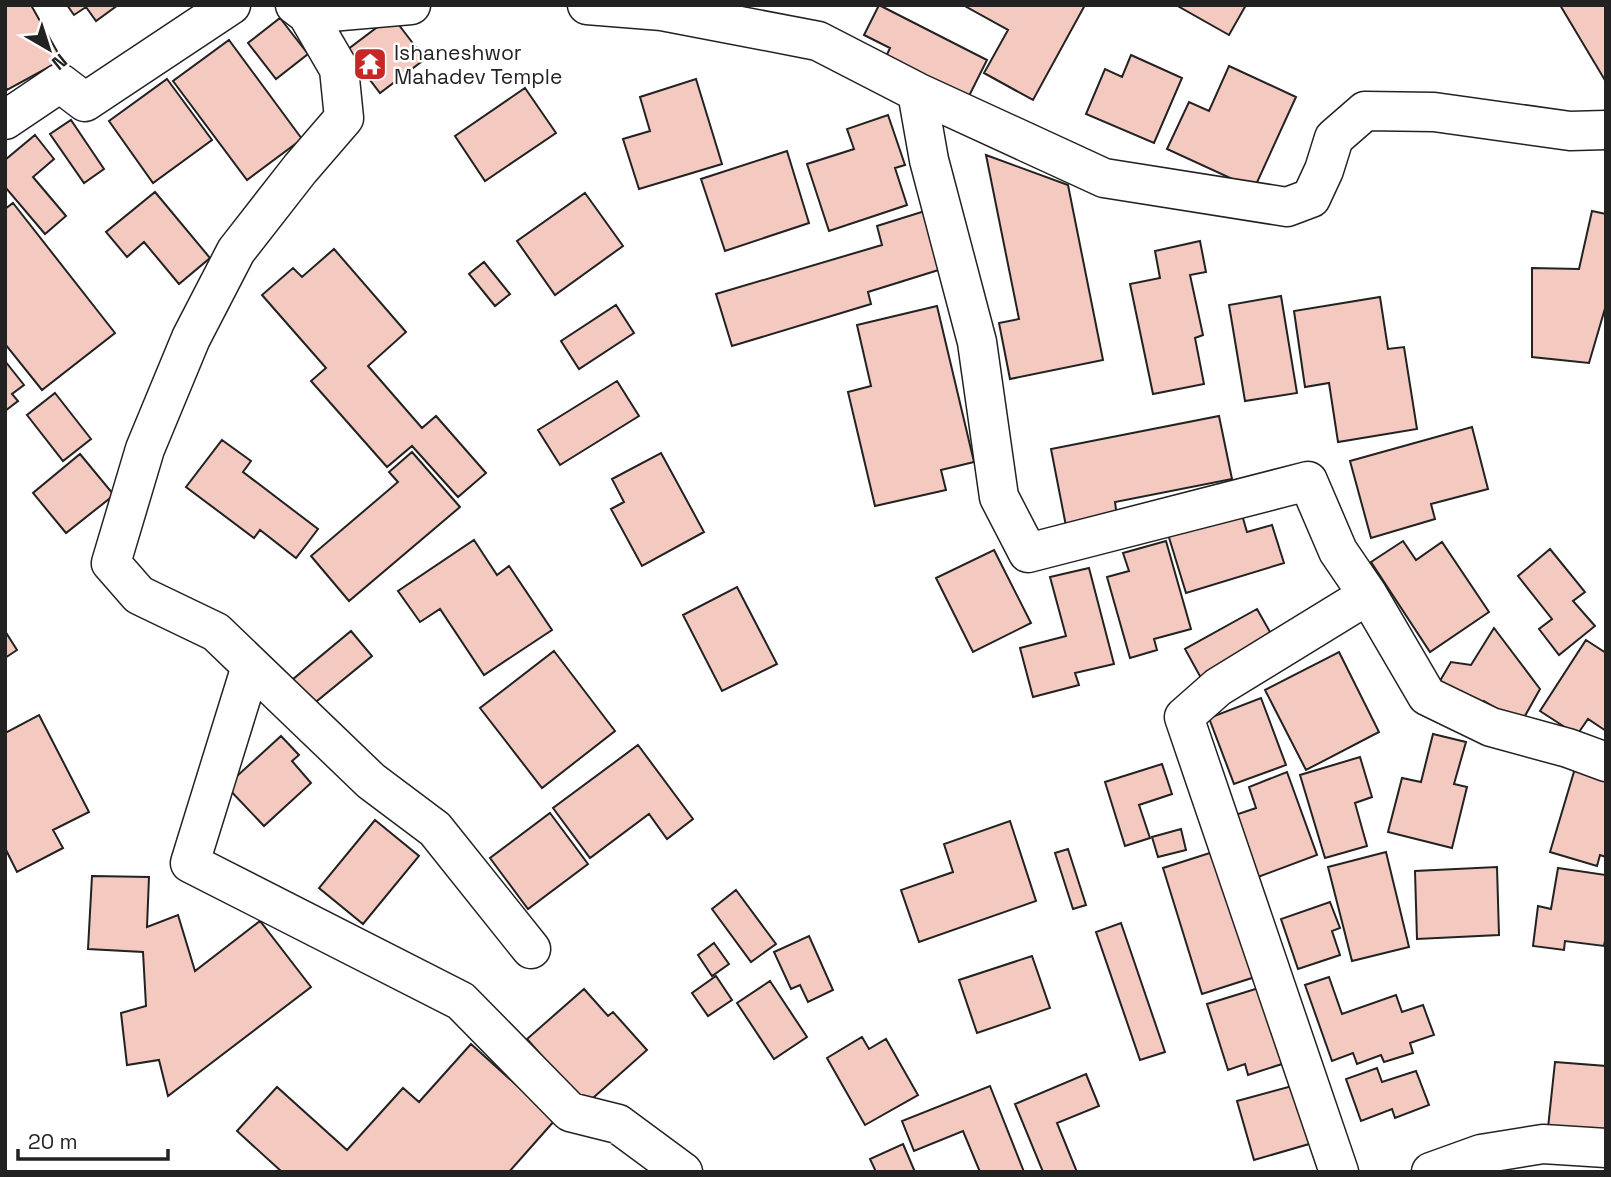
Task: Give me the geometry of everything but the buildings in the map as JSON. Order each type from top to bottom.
[{"type":"street","points":[[5,120],[60,83],[85,102],[231,5]]},
{"type":"street","points":[[301,10],[411,5]]},
{"type":"street","points":[[587,5],[663,11],[818,41],[917,92],[1104,178],[1287,207],[1311,198],[1324,170],[1334,138],[1365,111],[1434,112],[1570,131],[1606,130]]},
{"type":"street","points":[[301,10],[339,69],[344,118],[236,251],[191,338],[145,449],[111,564],[139,594],[216,632],[370,780],[435,830],[531,949]]},
{"type":"street","points":[[917,92],[929,160],[977,342],[999,497],[1028,553],[1308,481],[1338,551],[1368,595],[1427,696],[1491,727],[1568,748],[1606,762]]},
{"type":"street","points":[[1339,1172],[1184,717],[1218,687],[1368,595]]},
{"type":"street","points":[[251,666],[190,863],[461,1000],[570,1112],[618,1124],[683,1172]]},
{"type":"street","points":[[1431,1172],[1481,1154],[1543,1144],[1606,1148]]},
{"type":"place","name":"Ishaneshwor Mahadev Temple","points":[[370,64]]}]
